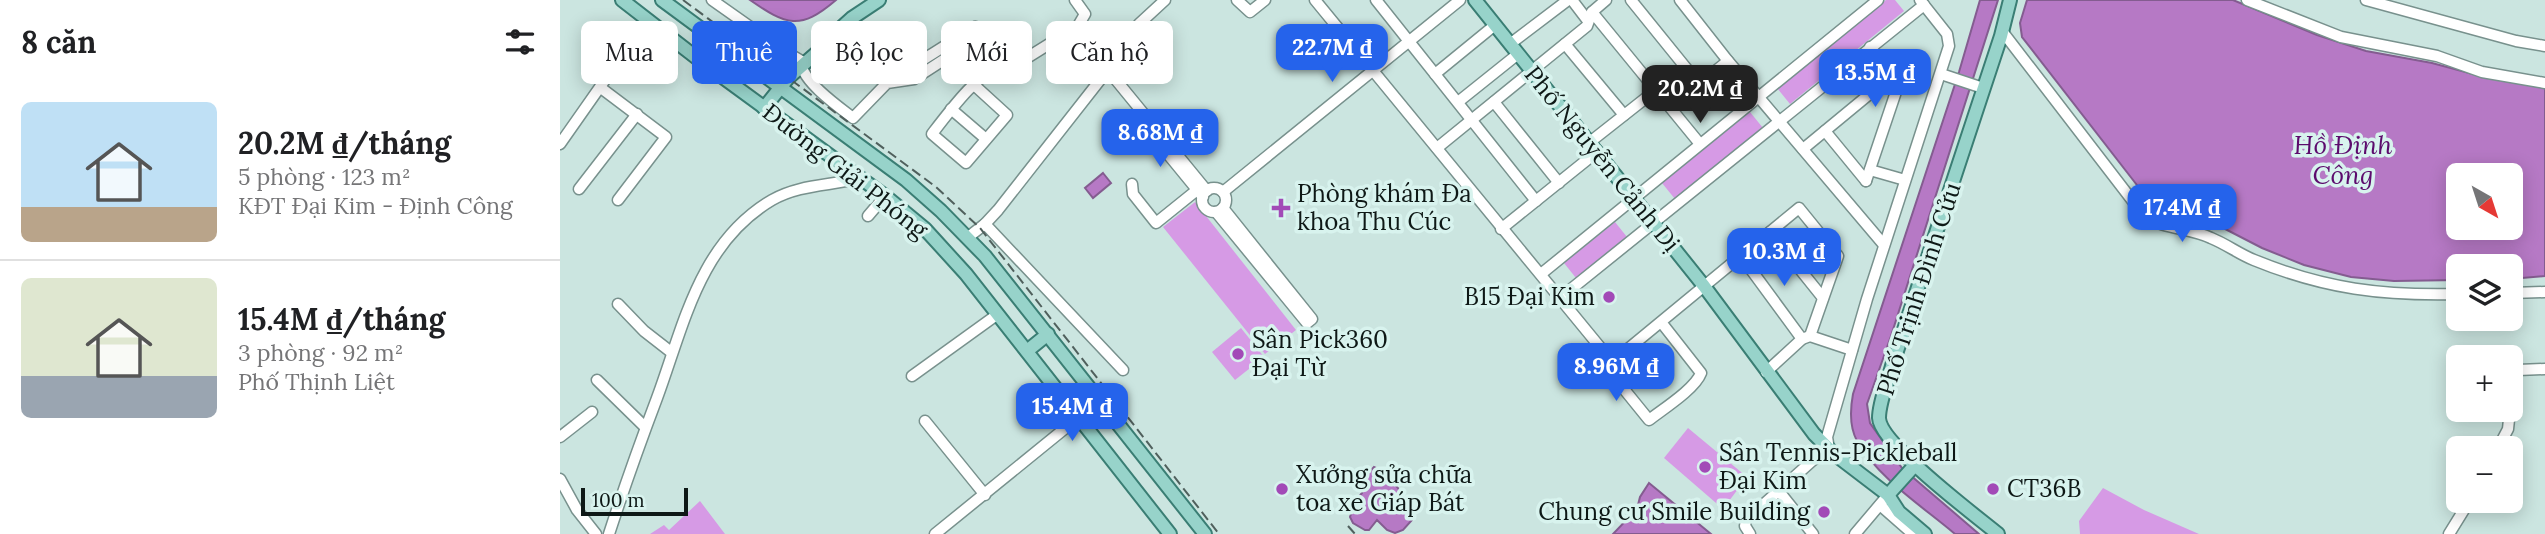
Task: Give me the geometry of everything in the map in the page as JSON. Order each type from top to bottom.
[{"type":"main road","name":"Đường Giải Phóng","points":[[622,0],[764,108],[885,195],[925,229],[998,314],[1170,534]]},
{"type":"main road","name":"Đường Giải Phóng","points":[[662,0],[906,180],[941,211],[985,257],[1048,334],[1205,534]]},
{"type":"main road","points":[[764,108],[780,88],[852,18],[879,0]]},
{"type":"main road","name":"Phố Nguyễn Cảnh Dị","points":[[1475,0],[1704,286],[1814,434],[1926,534]]},
{"type":"main road","name":"Phố Trịnh Đình Cửu","points":[[1997,534],[1912,468],[1882,427],[1879,416],[1892,366],[1980,86],[2002,31],[2010,0]]},
{"type":"main road","points":[[1027,351],[1048,334]]},
{"type":"main road","points":[[1887,497],[1912,468]]},
{"type":"street","points":[[712,0],[804,64],[804,73],[853,118],[887,83],[914,79],[941,62]]},
{"type":"street","points":[[1032,51],[1078,26],[1085,14],[1075,0]]},
{"type":"street","points":[[1142,21],[1165,0]]},
{"type":"street","points":[[1237,0],[1250,12],[1265,0]]},
{"type":"street","points":[[1223,192],[1460,0]]},
{"type":"street","points":[[1437,148],[1587,26],[1590,16],[1606,0]]},
{"type":"street","points":[[1631,0],[1699,84]]},
{"type":"street","points":[[1680,0],[1728,61],[1884,245]]},
{"type":"street","points":[[1541,274],[1878,0]]},
{"type":"street","points":[[2247,0],[2341,37],[2437,55],[2482,72],[2545,83]]},
{"type":"street","points":[[2366,0],[2515,41],[2545,46]]},
{"type":"street","points":[[1317,1],[1604,352]]},
{"type":"street","points":[[1458,102],[1514,49],[1573,1],[1590,16],[1656,90],[1700,144]]},
{"type":"street","points":[[1382,2],[1409,41],[1536,201]]},
{"type":"street","points":[[1560,298],[1922,2],[1949,40],[1946,76],[1905,180],[1884,245],[1827,437],[1829,449],[1746,520],[1745,526],[1750,534]]},
{"type":"street","points":[[560,144],[647,20]]},
{"type":"street","points":[[1435,74],[1495,25]]},
{"type":"street","points":[[2002,31],[2145,217],[2159,225],[2211,238],[2252,260],[2338,288],[2384,294],[2446,294]]},
{"type":"street","points":[[1565,44],[1624,115]]},
{"type":"street","points":[[1870,47],[1892,75]]},
{"type":"street","points":[[1670,107],[1728,61]]},
{"type":"street","points":[[1803,149],[1906,64],[1866,181],[1825,131]]},
{"type":"street","points":[[1946,76],[1980,86]]},
{"type":"street","points":[[973,84],[1007,115],[966,163],[932,134],[973,84]]},
{"type":"street","points":[[967,238],[985,224],[1095,84]]},
{"type":"street","points":[[1121,84],[1150,122],[1153,136],[1202,193],[1206,208],[1220,210],[1310,321]]},
{"type":"street","points":[[601,88],[666,137],[618,200]]},
{"type":"street","points":[[1501,229],[1559,183],[1624,115],[1656,90]]},
{"type":"street","points":[[1494,102],[1559,183]]},
{"type":"street","points":[[951,109],[986,139]]},
{"type":"street","points":[[579,189],[637,114]]},
{"type":"street","points":[[1870,170],[1905,180]]},
{"type":"street","points":[[609,534],[671,352],[703,272],[726,239],[774,199],[823,183],[860,178]]},
{"type":"street","points":[[1132,184],[1133,194],[1156,223],[1202,193],[1213,188],[1223,192]]},
{"type":"street","points":[[1220,210],[1226,202],[1223,192]]},
{"type":"street","points":[[868,216],[885,195]]},
{"type":"street","points":[[1661,322],[1701,373],[1699,379],[1650,420],[1606,366],[1799,208],[1838,256],[1806,338],[1766,372]]},
{"type":"street","points":[[985,224],[1123,370]]},
{"type":"street","points":[[1770,232],[1823,298]]},
{"type":"street","points":[[1741,256],[1806,338],[1852,351]]},
{"type":"street","points":[[2523,293],[2545,292]]},
{"type":"street","points":[[618,304],[644,331],[671,352]]},
{"type":"street","points":[[912,376],[998,314]]},
{"type":"street","points":[[2523,370],[2545,369]]},
{"type":"street","points":[[597,380],[645,427]]},
{"type":"street","points":[[560,437],[592,412]]},
{"type":"street","points":[[935,534],[1079,417]]},
{"type":"street","points":[[925,421],[985,495]]},
{"type":"street","points":[[560,479],[577,510],[596,534]]},
{"type":"street","points":[[1778,490],[1813,534]]},
{"type":"street","points":[[1854,534],[1887,497],[1913,534]]},
{"type":"street","points":[[2449,534],[2462,513]]},
{"type":"shaded area","points":[[1886,0],[1895,0],[1904,11],[1790,104],[1777,88]]},
{"type":"shaded area","points":[[1750,112],[1763,128],[1675,199],[1662,183]]},
{"type":"shaded area","points":[[1195,202],[1296,330],[1265,354],[1163,227]]},
{"type":"shaded area","points":[[1615,222],[1627,237],[1576,278],[1564,263]]},
{"type":"shaded area","name":"Sân Pick360 Đại Từ","points":[[1241,328],[1264,357],[1235,380],[1212,352]]},
{"type":"shaded area","name":"Sân Tennis-Pickleball Đại Kim","points":[[1688,428],[1747,477],[1723,509],[1664,458]]},
{"type":"shaded area","points":[[2103,488],[2144,510],[2199,534],[2080,534],[2079,521]]},
{"type":"shaded area","points":[[700,501],[725,534],[650,534],[664,525],[669,530]]},
{"type":"water","points":[[750,0],[836,0],[812,17],[802,20],[793,21],[774,15]]},
{"type":"water","points":[[1980,0],[1998,0],[1867,404],[1870,423],[1902,468],[1979,534],[1955,534],[1877,468],[1857,441],[1851,424],[1851,412],[1853,394],[1959,72]]},
{"type":"water","name":"Hồ Định Công","points":[[2027,0],[2233,0],[2317,35],[2366,51],[2545,88],[2545,276],[2523,278],[2523,254],[2446,254],[2446,280],[2394,281],[2351,277],[2304,265],[2262,248],[2200,216],[2154,207],[2022,37],[2020,23]]},
{"type":"water","points":[[1103,173],[1111,183],[1093,198],[1085,188]]},
{"type":"water","points":[[1374,467],[1393,482],[1407,504],[1412,520],[1403,530],[1395,533],[1387,530],[1377,520],[1369,530],[1365,530],[1353,523],[1350,517],[1356,500],[1362,493],[1363,479]]},
{"type":"water","points":[[1649,483],[1711,534],[1613,534],[1637,509],[1640,497]]},
{"type":"railway","points":[[683,0],[936,187],[980,228],[1219,534]]},
{"type":"railway","points":[[1348,526],[1355,534]]},
{"type":"place","name":"Phòng khám Đa khoa Thu Cúc","points":[[1281,208]]},
{"type":"place","name":"B15 Đại Kim","points":[[1609,297]]},
{"type":"place","name":"Sân Pick360 Đại Từ","points":[[1238,354]]},
{"type":"place","name":"Sân Tennis-Pickleball Đại Kim","points":[[1705,467]]},
{"type":"place","name":"Xưởng sửa chữa toa xe Giáp Bát","points":[[1282,489]]},
{"type":"place","name":"CT36B","points":[[1993,489]]},
{"type":"place","name":"Chung cư Smile Building","points":[[1824,512]]}]
